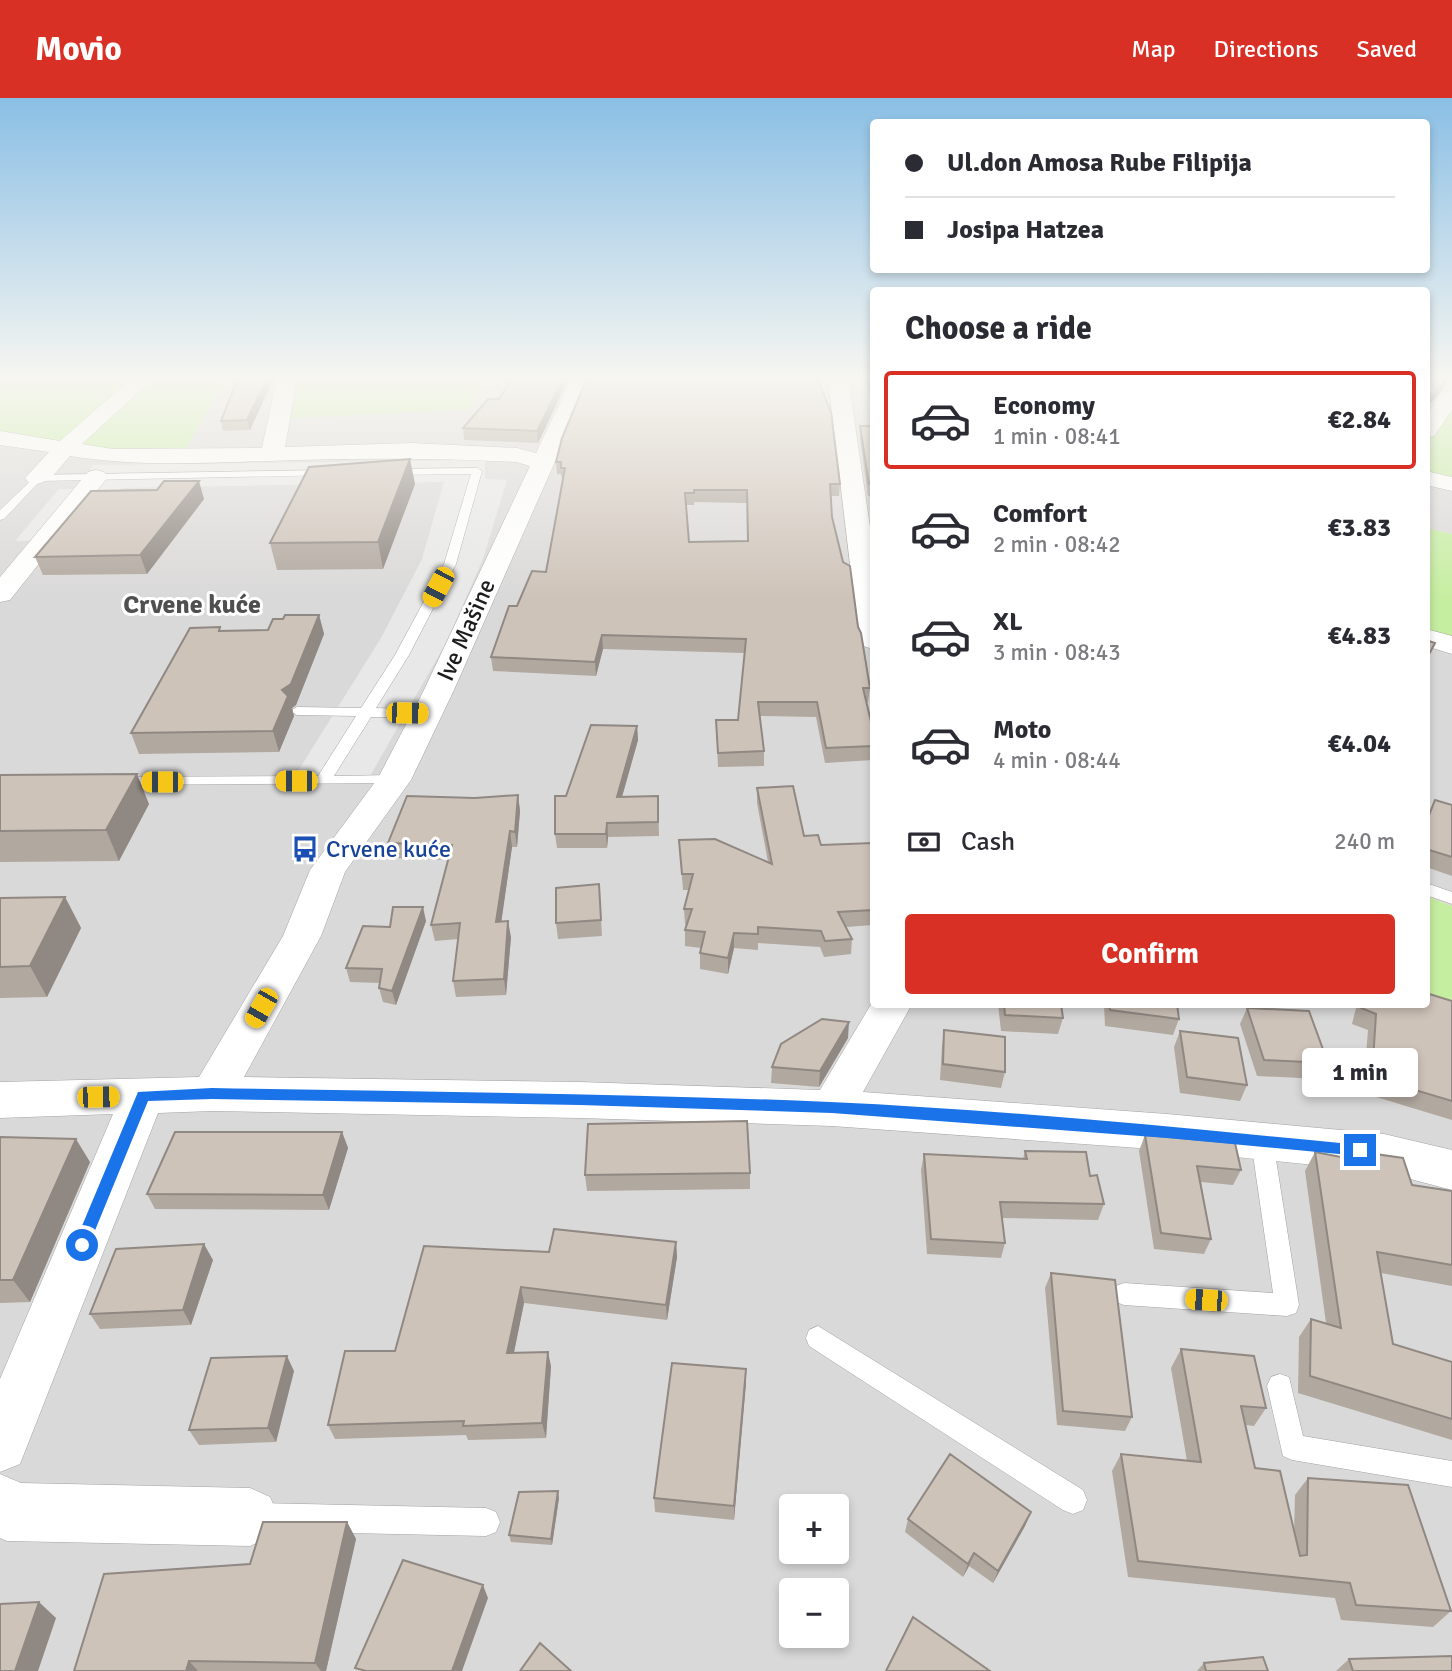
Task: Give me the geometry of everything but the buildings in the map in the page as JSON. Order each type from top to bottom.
[{"type":"street","points":[[37,478],[62,451]]},
{"type":"street","points":[[81,451],[113,456],[373,451]]},
{"type":"street","points":[[442,451],[517,455],[542,462]]},
{"type":"street","name":"Ive Mašine","points":[[212,1094],[302,936],[328,870],[394,780],[428,714],[548,451]]},
{"type":"street","points":[[848,451],[870,618]]},
{"type":"street","points":[[0,594],[96,477]]},
{"type":"street","points":[[1430,479],[1452,484]]},
{"type":"street","points":[[1430,638],[1452,645]]},
{"type":"street","points":[[832,1108],[890,1008]]},
{"type":"street","points":[[0,1100],[212,1094],[580,1100],[832,1108],[1384,1153],[1452,1170]]},
{"type":"street","points":[[0,1444],[143,1096]]},
{"type":"street","points":[[0,1503],[7,1512],[250,1517]]},
{"type":"lane","points":[[323,781],[402,655],[450,564],[477,471],[382,472]]},
{"type":"lane","points":[[0,517],[37,478],[341,473]]},
{"type":"lane","points":[[297,711],[428,714]]},
{"type":"lane","points":[[94,783],[394,780]]},
{"type":"lane","points":[[1430,890],[1452,898]]},
{"type":"lane","points":[[1124,1294],[1287,1306],[1262,1141]]},
{"type":"lane","points":[[818,1338],[1073,1500]]},
{"type":"lane","points":[[1280,1386],[1292,1447],[1452,1474]]},
{"type":"lane","points":[[250,1517],[486,1522]]},
{"type":"shaded area","points":[[0,451],[128,451],[181,457],[184,451],[870,451],[870,1008],[1452,1006],[1452,1671],[0,1671]]},
{"type":"shaded area","points":[[485,460],[485,479],[507,480],[483,559],[447,641],[370,776],[295,776],[381,638],[422,559],[444,482],[123,488],[110,494],[73,540],[15,541],[59,489],[77,489],[93,465]]},
{"type":"shaded area","points":[[1430,479],[1452,484],[1452,534],[1430,529]]},
{"type":"shaded area","points":[[1430,638],[1452,645],[1452,906],[1430,898]]},
{"type":"green space","points":[[128,451],[184,451],[181,457]]},
{"type":"green space","points":[[1430,451],[1452,451],[1452,484],[1430,479]]},
{"type":"green space","points":[[1430,529],[1452,534],[1452,645],[1430,638]]},
{"type":"green space","points":[[1430,898],[1452,906],[1452,1006],[1430,998]]},
{"type":"place","name":"Crvene kuće","points":[[305,849]]},
{"type":"district","name":"Crvene kuće","points":[[192,604]]},
{"type":"route","points":[[82,1245],[143,1096],[212,1094],[580,1100],[832,1108],[1167,1132],[1360,1150]]}]
